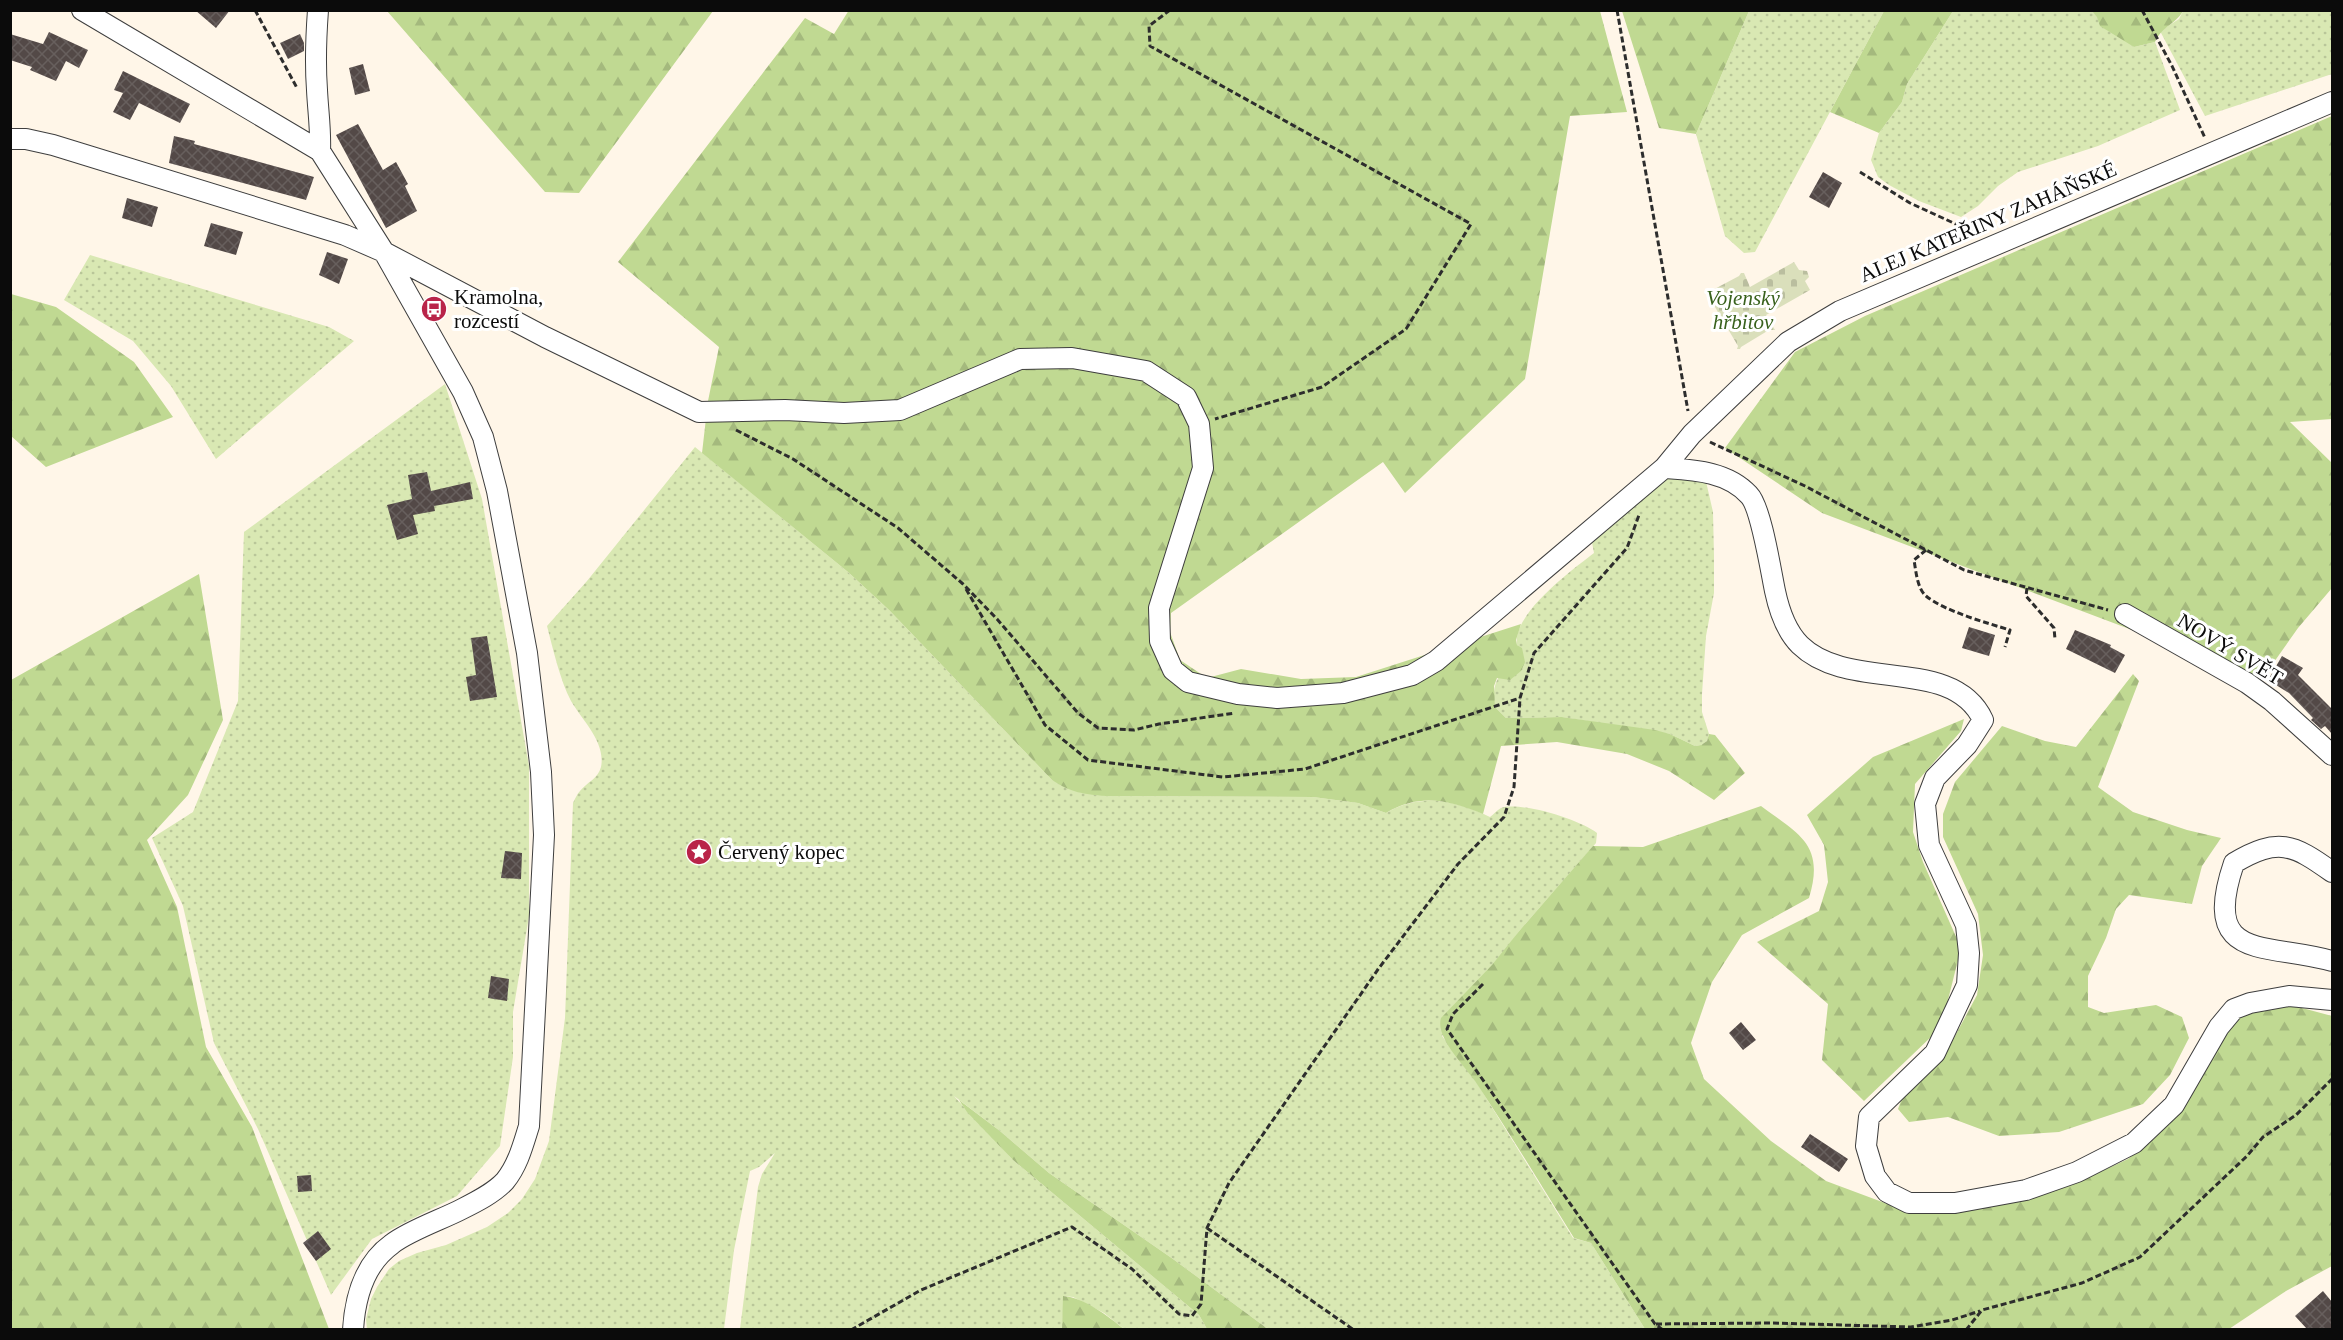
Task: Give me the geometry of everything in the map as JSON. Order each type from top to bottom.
[{"type":"street","points":[[82,10],[320,151],[384,252],[463,392],[483,437],[497,491],[527,653],[541,772],[544,835],[529,1126],[519,1159],[504,1182],[479,1200],[392,1243],[373,1263],[361,1284],[354,1311],[353,1329]]},
{"type":"street","points":[[318,10],[316,49],[320,151]]},
{"type":"street","name":"ALEJ KATEŘINY ZAHÁŇSKÉ","points":[[1199,424],[1203,468],[1159,608],[1160,641],[1173,670],[1188,682],[1238,694],[1277,698],[1343,693],[1412,675],[1436,661],[1664,468],[1692,434],[1788,342],[1840,311],[2332,102]]},
{"type":"street","points":[[10,139],[26,139],[53,145],[345,235],[384,252],[545,338],[699,412],[785,410],[844,413],[900,410],[1020,359],[1072,358],[1146,371],[1186,397],[1199,424]]},
{"type":"street","points":[[1664,468],[1697,470],[1726,478],[1750,495],[1763,531],[1778,605],[1788,628],[1799,644],[1818,659],[1842,668],[1928,681],[1959,692],[1977,707],[1983,720],[1967,745],[1935,778],[1925,804],[1929,845],[1966,925],[1969,953],[1967,985],[1935,1053],[1869,1117],[1866,1146],[1875,1176],[1887,1192],[1909,1203],[1955,1203],[2026,1190],[2077,1172],[2134,1143],[2174,1105],[2219,1027],[2234,1010],[2250,1003],[2289,996],[2332,1000]]},
{"type":"street","name":"NOVÝ SVĚT","points":[[2124,614],[2247,683],[2272,701],[2332,755]]},
{"type":"street","points":[[2332,872],[2311,857],[2283,846],[2255,850],[2234,863],[2226,888],[2223,915],[2236,938],[2266,950],[2332,961]]},
{"type":"path","points":[[255,10],[306,105],[318,105]]},
{"type":"path","points":[[1170,10],[1149,26],[1150,46],[1472,224],[1406,329],[1322,387],[1199,424]]},
{"type":"path","points":[[1617,10],[1692,434],[1804,486],[1964,570],[2124,614]]},
{"type":"path","points":[[2142,10],[2172,66],[2211,153]]},
{"type":"path","points":[[1860,172],[1911,203],[1971,231],[1986,249]]},
{"type":"path","points":[[730,428],[793,459],[898,528],[963,584],[997,619],[1078,713],[1098,728],[1134,730],[1235,713],[1245,709]]},
{"type":"path","points":[[851,1329],[921,1290],[1072,1227],[1132,1269],[1179,1314],[1192,1316],[1201,1304],[1207,1228],[1229,1183],[1379,968],[1458,864],[1504,817],[1514,787],[1520,698],[1534,653],[1627,548],[1638,520],[1642,486]]},
{"type":"path","points":[[1926,550],[1914,560],[1918,582],[1924,595],[1959,614],[2010,630],[2005,647]]},
{"type":"path","points":[[963,584],[1045,725],[1088,760],[1223,777],[1305,768],[1520,698]]},
{"type":"path","points":[[2027,588],[2026,596],[2054,628],[2055,639]]},
{"type":"path","points":[[1483,984],[1453,1014],[1447,1029],[1645,1308],[1654,1324],[1663,1329]]},
{"type":"path","points":[[1654,1324],[1770,1323],[1911,1327],[1952,1320],[2082,1283],[2140,1257],[2247,1156],[2263,1137],[2296,1115],[2332,1079]]},
{"type":"path","points":[[1207,1228],[1354,1329]]},
{"type":"path","points":[[1966,1329],[1982,1310]]},
{"type":"green space","points":[[849,10],[1600,11],[1627,112],[1570,116],[1525,379],[1405,493],[1383,462],[1171,613],[1170,632],[1180,660],[1207,678],[1241,669],[1301,679],[1356,677],[1521,624],[1516,640],[1517,645],[1522,648],[1525,662],[1521,671],[1510,680],[1497,678],[1494,686],[1495,707],[1506,718],[1562,717],[1655,730],[1670,734],[1695,746],[1707,741],[1709,734],[1715,735],[1745,773],[1714,800],[1669,771],[1627,754],[1557,742],[1501,746],[1483,814],[1458,805],[1434,801],[1411,803],[1386,813],[1358,803],[1313,797],[1106,796],[1078,792],[1052,780],[889,610],[848,572],[702,453],[708,401],[719,347],[618,262],[805,18],[834,34]]},
{"type":"green space","points":[[387,11],[713,11],[579,193],[545,192]]},
{"type":"green space","points":[[1622,11],[1749,11],[1696,134],[1659,128]]},
{"type":"green space","points":[[1749,11],[1884,11],[1755,252],[1744,253],[1725,236],[1696,134]]},
{"type":"green space","points":[[1884,11],[1953,11],[1907,84],[1902,102],[1879,133],[1830,112]]},
{"type":"green space","points":[[1953,11],[2092,11],[2134,47],[2155,42],[2180,110],[2098,146],[2018,172],[1998,186],[1978,206],[1961,217],[1919,201],[1878,177],[1871,160],[1879,133],[1902,102],[1907,84]]},
{"type":"green space","points":[[2092,11],[2183,11],[2155,42],[2134,47],[2100,26]]},
{"type":"green space","points":[[2183,11],[2332,11],[2332,74],[2205,116],[2160,31],[2179,19]]},
{"type":"green space","points":[[2332,116],[2332,419],[2290,422],[2332,463],[2332,588],[2298,628],[2262,679],[1822,513],[1725,448],[1795,352],[1865,316]]},
{"type":"green space","points":[[90,255],[329,327],[354,341],[216,459],[171,386],[133,341],[64,300]]},
{"type":"green space","name":"Vojenský hřbitov","points":[[1794,262],[1799,270],[1807,271],[1809,277],[1805,281],[1810,290],[1766,315],[1775,330],[1769,330],[1737,349],[1738,346],[1707,297],[1707,293],[1741,273],[1744,273],[1750,287]]},
{"type":"green space","points":[[11,294],[56,307],[134,362],[173,417],[46,467],[11,436]]},
{"type":"green space","points":[[445,384],[482,499],[529,766],[529,916],[513,1012],[513,1057],[500,1146],[457,1196],[372,1239],[331,1295],[258,1129],[214,1043],[183,906],[152,838],[193,812],[238,701],[244,532]]},
{"type":"green space","points":[[695,447],[848,572],[889,610],[1052,780],[1106,796],[1313,797],[1358,803],[1386,813],[1412,803],[1425,801],[1464,806],[1490,817],[1501,808],[1522,807],[1550,813],[1597,833],[1596,843],[1520,930],[1442,1036],[1475,1080],[1573,1238],[1591,1243],[1645,1329],[1268,1329],[1173,1259],[1049,1173],[954,1096],[1013,1160],[1199,1315],[1207,1329],[1124,1329],[1104,1313],[1073,1297],[1064,1296],[1062,1329],[740,1329],[758,1187],[762,1174],[775,1153],[759,1167],[750,1171],[734,1250],[724,1329],[367,1330],[366,1319],[371,1299],[389,1269],[399,1261],[417,1253],[446,1245],[487,1227],[508,1213],[522,1199],[535,1179],[549,1141],[565,1018],[573,803],[579,792],[597,775],[602,758],[597,740],[567,693],[547,626],[587,581]]},
{"type":"green space","points":[[1666,475],[1705,477],[1713,512],[1714,593],[1706,636],[1702,694],[1702,712],[1709,734],[1707,741],[1695,746],[1670,734],[1562,717],[1506,718],[1495,707],[1495,689],[1504,669],[1522,649],[1517,645],[1518,633],[1524,620],[1545,594],[1594,553],[1591,537]]},
{"type":"green space","points":[[199,574],[223,720],[188,795],[147,840],[177,907],[206,1047],[252,1127],[329,1329],[11,1329],[11,680]]},
{"type":"green space","points":[[2133,674],[2139,681],[2098,787],[2133,812],[2187,830],[2221,838],[2202,866],[2192,904],[2129,895],[2116,909],[2106,938],[2088,976],[2088,1007],[2104,1013],[2156,1005],[2182,1017],[2189,1038],[2170,1075],[2143,1104],[2059,1132],[1999,1136],[1948,1117],[1909,1122],[1898,1109],[1904,1093],[1948,1049],[1977,995],[1983,955],[1978,914],[1943,837],[1943,814],[1955,782],[2002,726],[2045,741],[2076,747]]},
{"type":"green space","points":[[1964,719],[1961,731],[1915,784],[1913,832],[1923,862],[1961,948],[1946,1008],[1932,1036],[1864,1101],[1822,1060],[1828,1004],[1757,942],[1819,911],[1828,882],[1824,845],[1807,815],[1873,757]]},
{"type":"green space","points":[[1761,806],[1798,834],[1806,843],[1814,865],[1809,898],[1742,935],[1712,982],[1691,1043],[1704,1079],[1771,1141],[1826,1181],[1909,1212],[1939,1213],[2072,1185],[2128,1159],[2155,1138],[2187,1099],[2232,1022],[2266,1006],[2291,1005],[2332,1016],[2332,1266],[2286,1291],[2229,1329],[1645,1329],[1591,1243],[1574,1238],[1488,1100],[1446,1042],[1440,1026],[1441,1018],[1492,965],[1593,846],[1643,847]]},
{"type":"green space","points":[[959,1100],[1049,1173],[1173,1259],[1268,1329],[1207,1329],[1199,1315],[1013,1160],[967,1112]]},
{"type":"green space","points":[[1063,1296],[1088,1304],[1124,1329],[1062,1329]]},
{"type":"building","points":[[195,10],[230,10],[216,28]]},
{"type":"building","points":[[49,32],[88,50],[79,68],[66,61],[56,81],[30,70],[32,67],[10,60],[10,34],[43,44]]},
{"type":"building","points":[[300,34],[304,43],[304,51],[288,59],[280,43]]},
{"type":"building","points":[[363,64],[370,91],[355,95],[349,68]]},
{"type":"building","points":[[123,71],[190,104],[180,123],[139,103],[130,120],[113,112],[123,93],[114,90]]},
{"type":"building","points":[[358,124],[383,170],[396,162],[408,184],[405,186],[417,211],[386,228],[336,135]]},
{"type":"building","points":[[174,136],[195,141],[194,144],[314,177],[306,200],[169,163]]},
{"type":"building","points":[[1823,172],[1842,183],[1829,208],[1809,197]]},
{"type":"building","points":[[127,198],[158,207],[152,227],[122,218]]},
{"type":"building","points":[[211,223],[243,232],[236,255],[204,246]]},
{"type":"building","points":[[327,252],[348,259],[339,284],[319,275]]},
{"type":"building","points":[[427,472],[431,491],[470,482],[473,499],[434,506],[435,511],[413,515],[418,534],[397,540],[387,505],[412,499],[408,475]]},
{"type":"building","points":[[1969,627],[1995,635],[1989,656],[1962,648]]},
{"type":"building","points":[[2075,630],[2111,645],[2110,647],[2125,655],[2115,673],[2066,649]]},
{"type":"building","points":[[487,636],[497,697],[470,701],[466,677],[476,675],[471,638]]},
{"type":"building","points":[[2282,656],[2303,668],[2298,675],[2332,709],[2332,734],[2325,726],[2321,729],[2311,720],[2313,718],[2289,693],[2268,680]]},
{"type":"building","points":[[505,851],[522,853],[521,879],[501,878]]},
{"type":"building","points":[[491,976],[509,979],[507,1001],[488,998]]},
{"type":"building","points":[[1741,1022],[1756,1040],[1743,1050],[1729,1033]]},
{"type":"building","points":[[1810,1134],[1848,1159],[1839,1172],[1801,1147]]},
{"type":"building","points":[[311,1175],[312,1191],[298,1192],[297,1176]]},
{"type":"building","points":[[318,1231],[331,1249],[316,1261],[303,1243]]},
{"type":"building","points":[[2323,1291],[2332,1302],[2332,1329],[2307,1329],[2295,1316]]},
{"type":"place","name":"Kramolna, rozcestí","points":[[434,309]]},
{"type":"place","name":"Červený kopec","points":[[699,852]]}]
